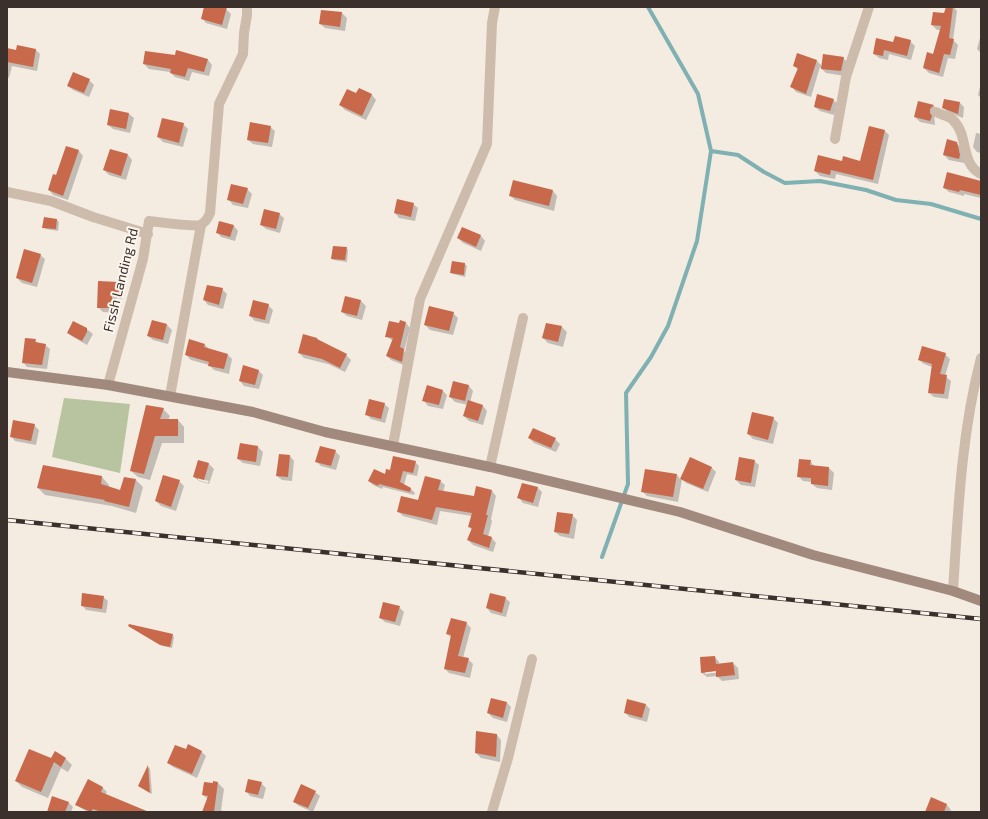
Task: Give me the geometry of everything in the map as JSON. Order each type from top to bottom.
[{"type":"main road","points":[[7,372],[108,385],[253,412],[325,432],[393,445],[614,496],[680,512],[813,555],[953,591],[981,601]]},
{"type":"street","points":[[170,396],[201,225],[210,213],[219,104],[243,54],[244,33],[248,15],[247,7]]},
{"type":"street","points":[[393,445],[420,299],[487,144],[492,23],[495,7]]},
{"type":"street","points":[[835,139],[846,77],[869,7]]},
{"type":"street","points":[[936,112],[953,119],[963,135],[967,159],[978,173],[981,174]]},
{"type":"street","points":[[7,192],[51,201],[93,217],[148,234]]},
{"type":"street","name":"Fissh Landing Rd","points":[[108,385],[143,259],[149,221],[201,225]]},
{"type":"street","points":[[490,467],[523,318]]},
{"type":"street","points":[[953,591],[959,493],[972,392],[978,382],[981,358]]},
{"type":"street","points":[[492,812],[508,758],[532,659]]},
{"type":"green space","points":[[64,398],[130,404],[120,473],[52,457]]},
{"type":"building","points":[[204,7],[227,7],[222,25],[201,19]]},
{"type":"building","points":[[946,7],[953,7],[949,38],[954,39],[950,55],[944,54],[939,73],[923,68],[927,52],[933,54],[941,26],[931,25],[933,12],[944,13]]},
{"type":"building","points":[[321,10],[342,12],[340,27],[319,24]]},
{"type":"building","points":[[895,36],[911,40],[907,56],[884,50],[883,56],[873,54],[876,38],[893,42]]},
{"type":"building","points":[[17,45],[36,49],[33,67],[7,62],[7,48],[16,50]]},
{"type":"building","points":[[176,50],[208,59],[204,72],[188,68],[185,77],[170,73],[171,69],[143,64],[145,51],[175,55]]},
{"type":"building","points":[[797,53],[817,60],[806,94],[790,87],[798,68],[793,66]]},
{"type":"building","points":[[823,54],[844,57],[841,71],[821,69]]},
{"type":"building","points":[[73,72],[90,79],[84,93],[67,86]]},
{"type":"building","points":[[359,88],[372,94],[362,116],[339,105],[347,89],[356,93]]},
{"type":"building","points":[[817,94],[834,99],[830,111],[814,107]]},
{"type":"building","points":[[944,99],[960,102],[958,114],[942,108]]},
{"type":"building","points":[[918,101],[934,105],[930,109],[932,116],[930,121],[914,117]]},
{"type":"building","points":[[110,109],[129,113],[126,129],[107,125]]},
{"type":"building","points":[[162,118],[184,123],[179,143],[157,137]]},
{"type":"building","points":[[250,122],[271,126],[268,143],[247,140]]},
{"type":"building","points":[[869,126],[885,130],[873,180],[831,170],[830,175],[814,171],[818,155],[842,161],[843,156],[860,161]]},
{"type":"building","points":[[947,139],[957,142],[960,155],[959,159],[943,155]]},
{"type":"building","points":[[66,146],[79,150],[63,196],[48,190],[53,174],[56,175]]},
{"type":"building","points":[[110,149],[128,154],[121,176],[103,170]]},
{"type":"building","points":[[947,172],[981,181],[981,195],[943,188]]},
{"type":"building","points":[[513,180],[553,190],[549,206],[509,196]]},
{"type":"building","points":[[231,184],[248,188],[243,204],[227,200]]},
{"type":"building","points":[[397,199],[414,203],[411,217],[394,213]]},
{"type":"building","points":[[264,209],[280,213],[276,229],[260,225]]},
{"type":"building","points":[[44,217],[57,219],[56,229],[42,228]]},
{"type":"building","points":[[219,221],[234,225],[230,237],[216,233]]},
{"type":"building","points":[[462,227],[481,235],[476,247],[457,238]]},
{"type":"building","points":[[333,246],[347,247],[345,260],[331,259]]},
{"type":"building","points":[[24,249],[41,254],[32,283],[16,278]]},
{"type":"building","points":[[452,261],[465,263],[464,275],[450,273]]},
{"type":"building","points":[[98,281],[119,282],[118,294],[112,294],[112,308],[97,308]]},
{"type":"building","points":[[207,285],[223,288],[219,305],[203,300]]},
{"type":"building","points":[[345,296],[361,300],[357,316],[341,312]]},
{"type":"building","points":[[253,300],[269,304],[265,320],[249,316]]},
{"type":"building","points":[[429,306],[454,312],[449,331],[424,325]]},
{"type":"building","points":[[152,320],[167,324],[163,340],[147,336]]},
{"type":"building","points":[[400,320],[406,322],[400,347],[404,349],[402,362],[386,356],[393,338],[385,337],[389,321],[399,323]]},
{"type":"building","points":[[73,321],[87,328],[87,332],[82,341],[67,333]]},
{"type":"building","points":[[546,323],[562,326],[558,342],[542,338]]},
{"type":"building","points":[[303,334],[317,338],[347,354],[340,368],[322,359],[298,353]]},
{"type":"building","points":[[25,338],[36,339],[35,342],[46,344],[42,365],[22,363]]},
{"type":"building","points":[[189,339],[205,344],[204,347],[228,354],[224,369],[208,366],[209,362],[185,355]]},
{"type":"building","points":[[922,346],[946,353],[940,374],[947,375],[944,394],[928,393],[932,364],[918,360]]},
{"type":"building","points":[[243,365],[259,370],[255,385],[239,381]]},
{"type":"building","points":[[453,381],[469,385],[465,401],[449,397]]},
{"type":"building","points":[[427,385],[443,390],[439,405],[422,401]]},
{"type":"building","points":[[369,399],[385,403],[381,419],[365,415]]},
{"type":"building","points":[[468,400],[483,405],[478,421],[463,416]]},
{"type":"building","points":[[146,405],[164,408],[160,419],[178,419],[178,436],[155,436],[144,474],[130,471]]},
{"type":"building","points":[[752,412],[774,417],[768,440],[747,434]]},
{"type":"building","points":[[13,420],[35,424],[31,441],[10,437]]},
{"type":"building","points":[[533,428],[556,438],[551,448],[528,438]]},
{"type":"building","points":[[240,443],[258,446],[256,462],[237,459]]},
{"type":"building","points":[[320,446],[336,450],[331,466],[315,462]]},
{"type":"building","points":[[279,454],[290,455],[288,477],[276,476]]},
{"type":"building","points":[[393,456],[416,461],[413,473],[403,471],[400,482],[411,488],[410,492],[379,484],[378,486],[368,481],[374,469],[385,474],[386,469],[390,470]]},
{"type":"building","points":[[690,457],[712,467],[703,489],[680,479]]},
{"type":"building","points":[[739,457],[755,460],[751,483],[735,480]]},
{"type":"building","points":[[799,459],[811,460],[810,465],[829,467],[828,486],[811,484],[811,478],[797,477]]},
{"type":"building","points":[[198,460],[209,463],[204,480],[193,477]]},
{"type":"building","points":[[43,465],[102,476],[101,484],[120,490],[124,477],[136,479],[129,507],[104,501],[105,500],[37,488]]},
{"type":"building","points":[[645,469],[677,474],[673,497],[641,492]]},
{"type":"building","points":[[163,475],[180,480],[171,507],[155,501]]},
{"type":"building","points":[[425,476],[441,480],[438,490],[474,496],[476,486],[492,490],[483,534],[492,537],[489,548],[467,540],[472,528],[468,527],[472,513],[436,507],[432,520],[397,512],[401,496],[418,500]]},
{"type":"building","points":[[522,483],[538,487],[533,503],[517,498]]},
{"type":"building","points":[[557,512],[573,514],[569,534],[554,532]]},
{"type":"building","points":[[82,593],[104,596],[102,609],[81,606]]},
{"type":"building","points":[[490,593],[506,597],[502,613],[486,608]]},
{"type":"building","points":[[383,602],[400,606],[395,622],[379,618]]},
{"type":"building","points":[[451,618],[467,622],[458,656],[469,658],[465,673],[444,669],[451,635],[446,634]]},
{"type":"building","points":[[129,624],[173,634],[170,647],[160,645],[128,626]]},
{"type":"building","points":[[715,656],[716,664],[733,662],[735,675],[716,677],[716,671],[701,673],[700,657]]},
{"type":"building","points":[[491,698],[507,702],[503,718],[487,713]]},
{"type":"building","points":[[627,699],[646,704],[642,718],[624,713]]},
{"type":"building","points":[[476,731],[497,734],[496,757],[475,753]]},
{"type":"building","points":[[188,744],[202,751],[192,774],[167,763],[175,745],[186,749]]},
{"type":"building","points":[[29,749],[51,758],[55,751],[66,758],[61,767],[54,762],[41,792],[15,781]]},
{"type":"building","points":[[148,765],[150,793],[138,786]]},
{"type":"building","points":[[88,779],[103,787],[101,792],[149,812],[101,812],[93,809],[91,812],[75,805]]},
{"type":"building","points":[[248,779],[262,782],[258,795],[245,792]]},
{"type":"building","points":[[213,781],[218,782],[214,812],[202,812],[208,796],[202,795],[204,782],[213,783]]},
{"type":"building","points":[[301,784],[316,791],[308,808],[293,802]]},
{"type":"building","points":[[52,796],[69,802],[65,812],[47,812]]},
{"type":"building","points":[[931,797],[947,804],[944,812],[925,812]]},
{"type":"waterway","points":[[602,557],[628,484],[626,393],[651,357],[668,326],[697,241],[711,151],[698,94],[648,7]]},
{"type":"waterway","points":[[711,151],[738,155],[764,172],[785,183],[820,181],[866,190],[896,200],[931,204],[981,219]]},
{"type":"railway","points":[[7,520],[981,619]]}]
